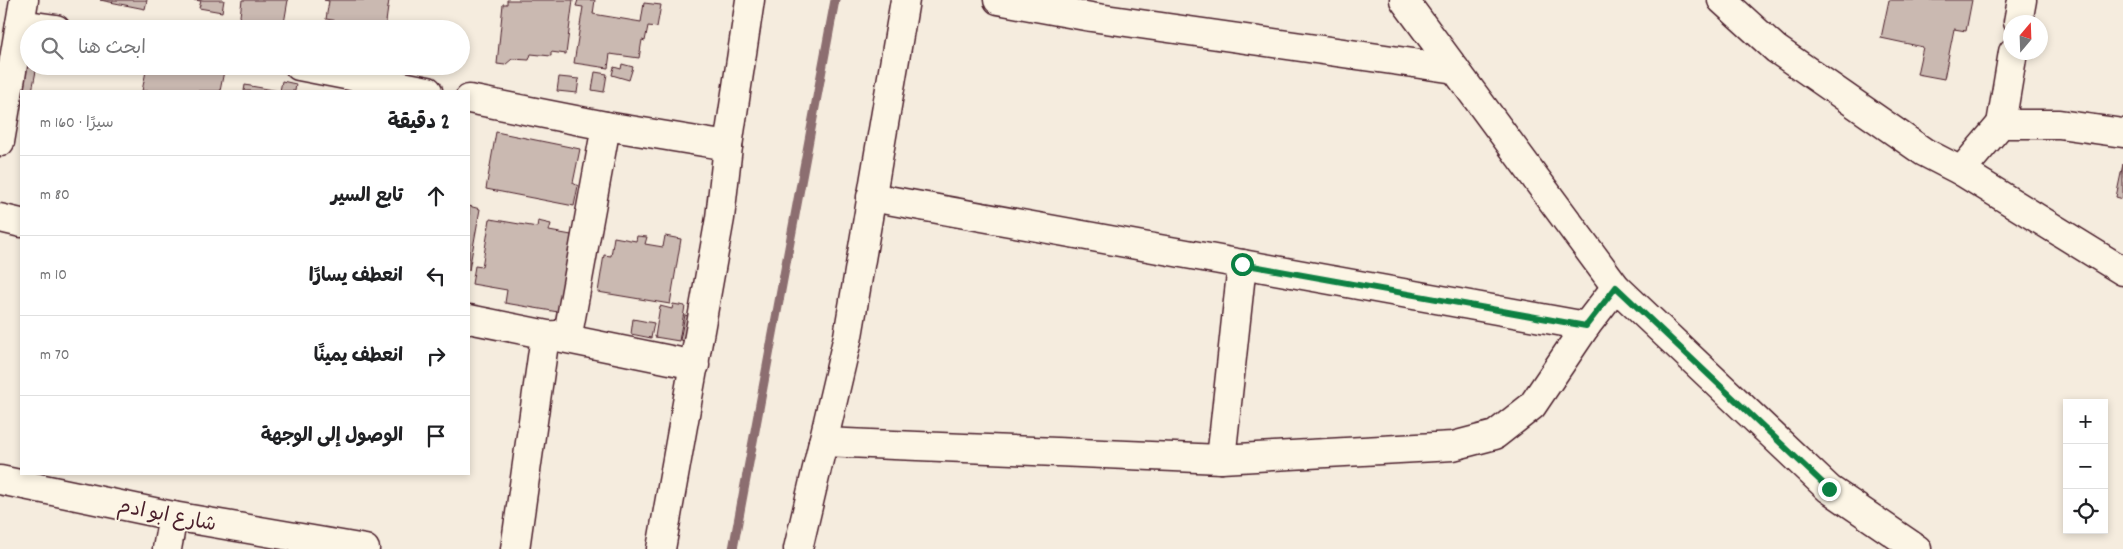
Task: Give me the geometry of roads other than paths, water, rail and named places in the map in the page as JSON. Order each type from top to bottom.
[{"type":"street","points":[[661,549],[720,218],[728,146],[750,0]]},
{"type":"street","points":[[798,549],[848,336],[905,0]]},
{"type":"street","points":[[998,0],[1101,18],[1455,69]]},
{"type":"street","points":[[1404,0],[1616,287],[1829,489],[1917,549]]},
{"type":"street","points":[[1722,0],[1776,49],[1924,152],[1961,171],[2123,271]]},
{"type":"street","points":[[2019,15],[2022,0]]},
{"type":"street","points":[[22,12],[38,20]]},
{"type":"street","points":[[1,130],[20,23]]},
{"type":"street","points":[[1961,171],[2001,124],[2012,60]]},
{"type":"street","points":[[345,75],[423,90]]},
{"type":"street","points":[[470,99],[606,126],[728,146]]},
{"type":"street","points":[[2001,124],[2059,124],[2123,133]]},
{"type":"street","points":[[545,336],[568,334],[606,126]]},
{"type":"street","points":[[871,197],[1586,326]]},
{"type":"street","points":[[0,218],[20,223]]},
{"type":"street","points":[[1221,459],[1242,264]]},
{"type":"street","points":[[823,442],[1221,459],[1453,446],[1495,435],[1532,406],[1586,326],[1616,287]]},
{"type":"street","points":[[470,319],[695,365]]},
{"type":"street","points":[[515,549],[545,336]]},
{"type":"street","name":"شارع ابو ادم","points":[[0,480],[173,516],[365,549]]},
{"type":"street","points":[[167,549],[173,516]]},
{"type":"waterway","points":[[733,549],[835,0]]}]
